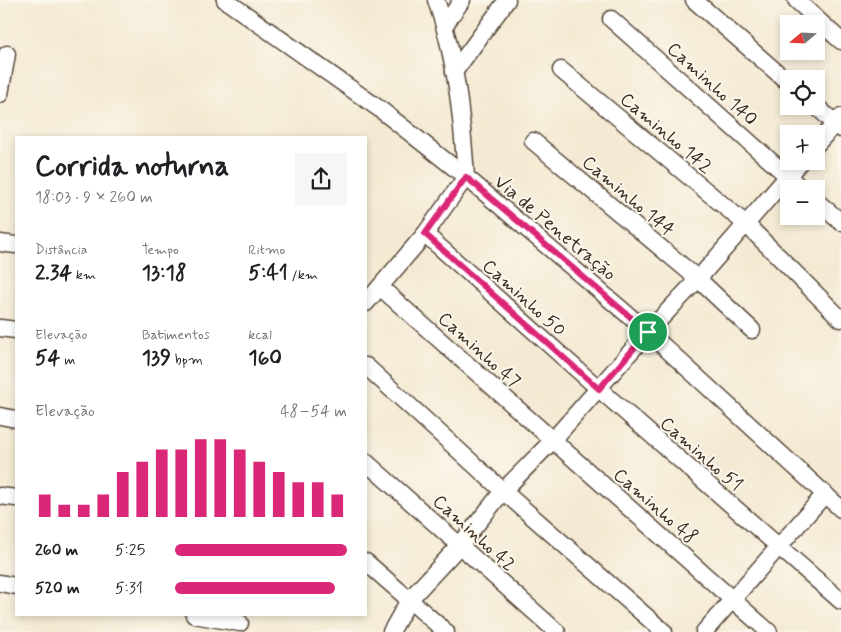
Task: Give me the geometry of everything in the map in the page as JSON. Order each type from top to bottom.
[{"type":"street","name":"Via de Penetração","points":[[225,0],[381,110],[466,177],[648,332],[841,509]]},
{"type":"street","points":[[367,302],[425,234],[466,177],[454,72],[446,31],[436,0]]},
{"type":"street","points":[[446,31],[462,0]]},
{"type":"street","points":[[454,72],[507,0]]},
{"type":"street","points":[[694,0],[780,75]]},
{"type":"street","points":[[796,0],[841,41]]},
{"type":"street","name":"Caminho 140","points":[[611,19],[792,180]]},
{"type":"street","points":[[0,94],[7,54]]},
{"type":"street","name":"Caminho 142","points":[[561,70],[747,225],[841,320]]},
{"type":"street","points":[[825,113],[839,123],[825,136]]},
{"type":"street","name":"Caminho 144","points":[[533,141],[698,280],[752,330]]},
{"type":"street","points":[[391,632],[409,600],[460,545],[503,491],[553,440],[648,332],[698,280],[793,170]]},
{"type":"street","points":[[825,209],[841,222]]},
{"type":"street","name":"Caminho 50","points":[[425,234],[599,389]]},
{"type":"street","points":[[0,243],[15,245]]},
{"type":"street","name":"Caminho 47","points":[[380,287],[553,440]]},
{"type":"street","points":[[0,328],[15,330]]},
{"type":"street","points":[[367,367],[503,491],[664,632]]},
{"type":"street","name":"Caminho 51","points":[[599,389],[841,601]]},
{"type":"street","points":[[0,416],[15,419]]},
{"type":"street","name":"Caminho 48","points":[[553,440],[769,632]]},
{"type":"street","name":"Caminho 42","points":[[367,463],[557,632]]},
{"type":"street","points":[[704,632],[825,494]]},
{"type":"street","points":[[0,496],[15,498]]},
{"type":"street","points":[[367,563],[446,632]]},
{"type":"street","points":[[0,583],[15,586]]},
{"type":"street","points":[[200,616],[241,623]]},
{"type":"route","points":[[466,177],[648,332],[599,389],[425,234],[466,177]]}]
